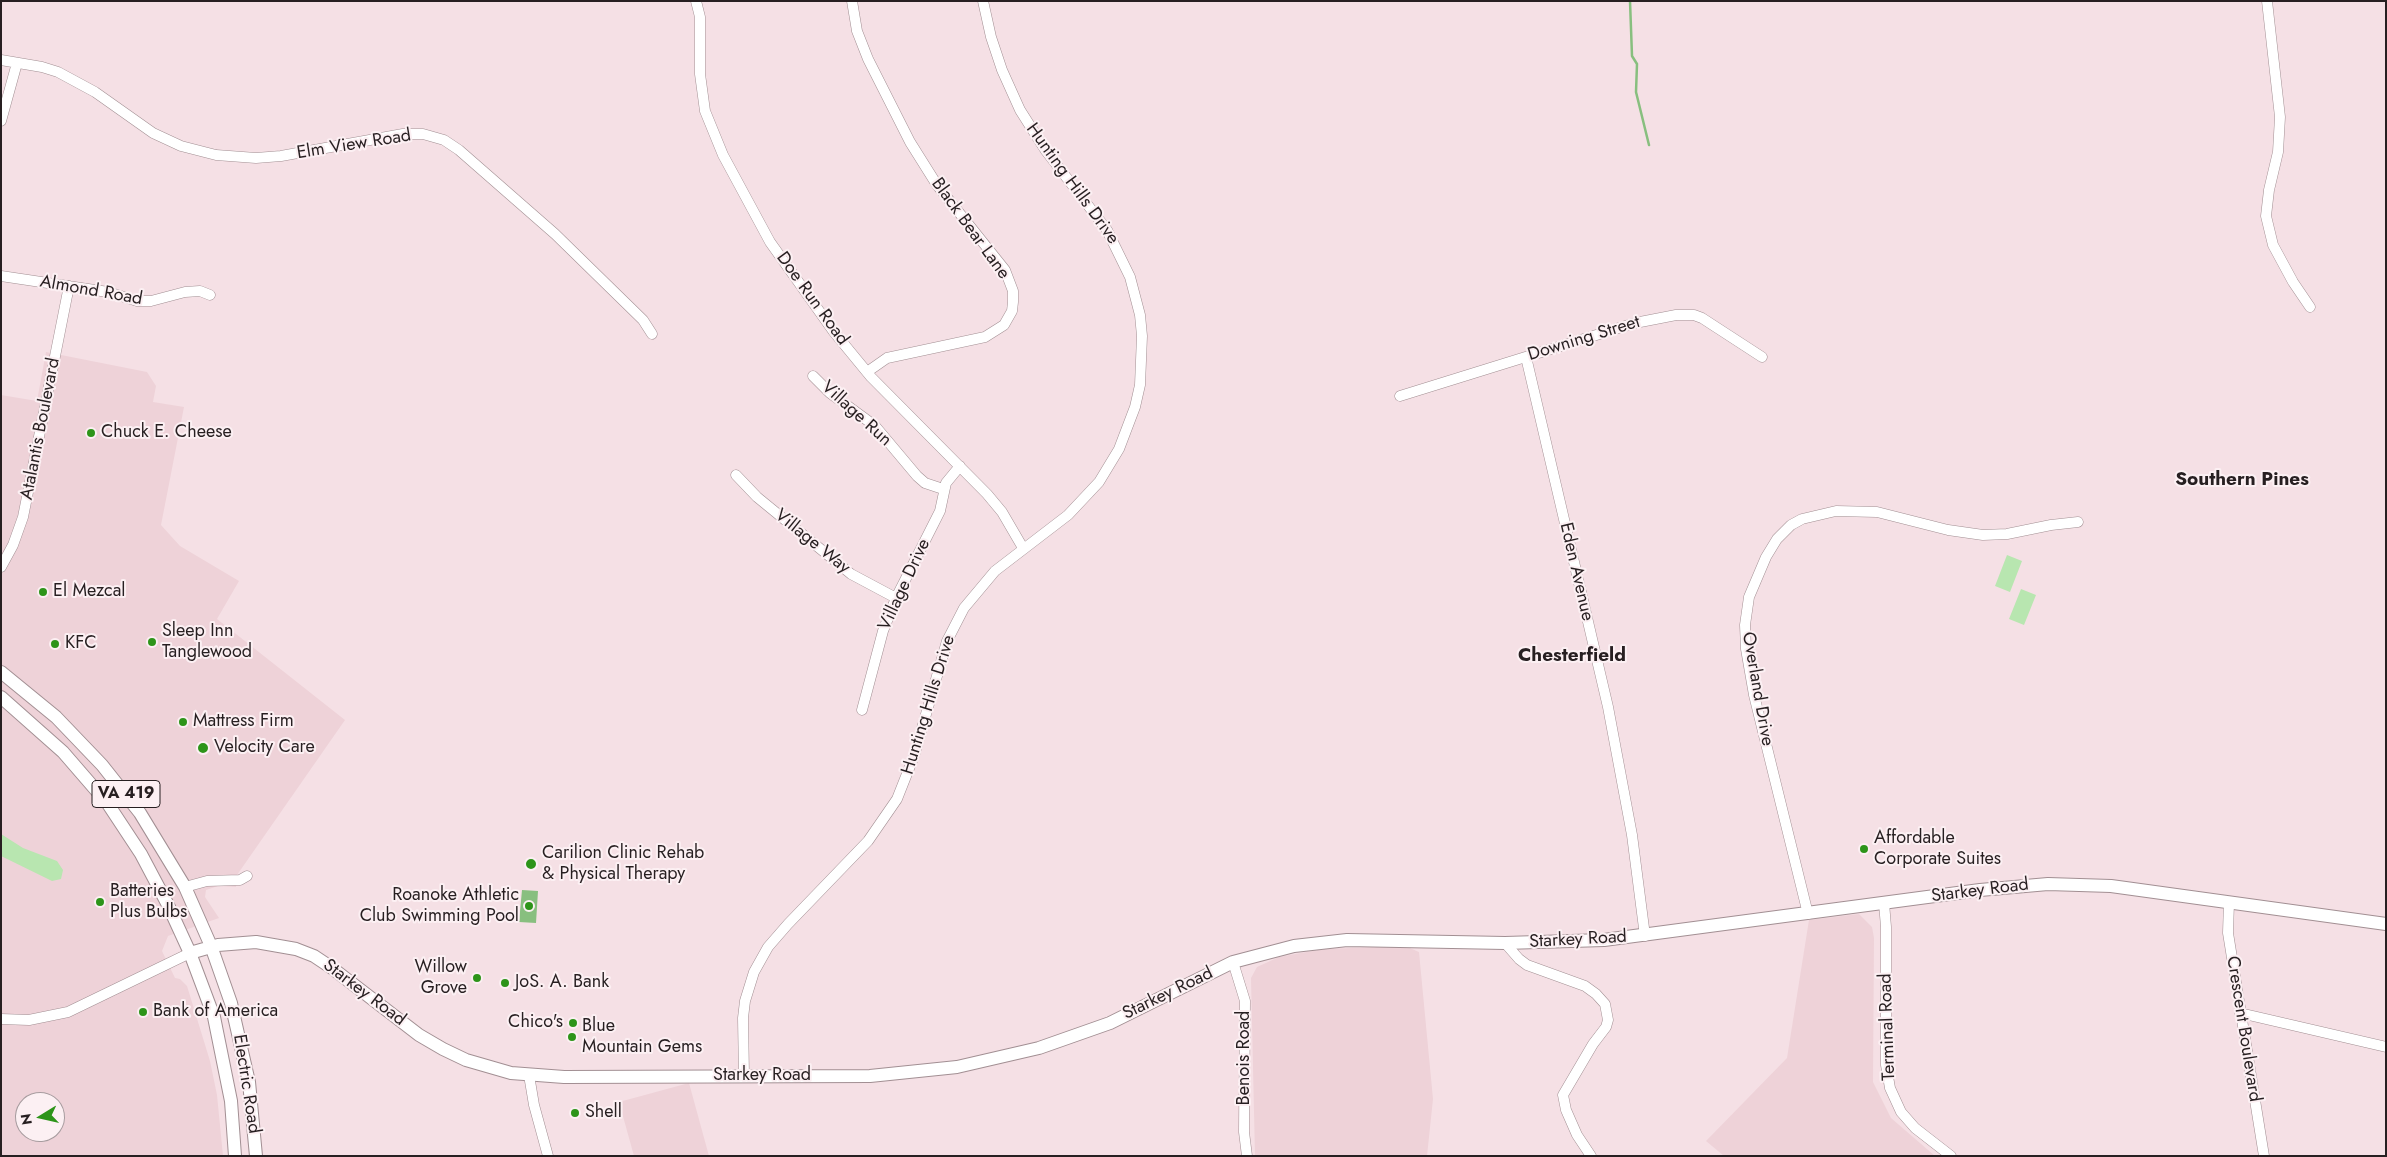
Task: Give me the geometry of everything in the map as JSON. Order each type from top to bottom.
[{"type":"main road","name":"Electric Road","points":[[1,672],[56,717],[102,765],[140,813],[185,887],[211,946],[231,1003],[249,1082],[256,1156]]},
{"type":"main road","name":"Electric Road","points":[[1,697],[63,752],[108,804],[154,877],[190,952],[214,1017],[221,1043],[231,1101],[236,1152]]},
{"type":"main road","name":"Starkey Road","points":[[190,952],[211,946],[256,942],[296,948],[314,956],[332,968],[419,1035],[443,1049],[489,1068],[511,1074],[564,1077],[870,1076],[918,1072],[994,1059],[1039,1048],[1110,1022],[1233,962],[1294,946],[1346,940],[1559,943],[1645,936],[1980,890],[2036,885],[2079,884],[2386,924]]},
{"type":"street","name":"Doe Run Road","points":[[696,1],[700,17],[701,92],[705,111],[723,155],[750,206],[780,256],[834,332],[867,372],[960,466],[1002,512],[1023,548]]},
{"type":"street","name":"Black Bear Lane","points":[[852,1],[857,31],[868,58],[910,142],[938,185],[1005,270],[1013,291],[1012,311],[1004,325],[985,338],[887,358],[867,372]]},
{"type":"street","name":"Hunting Hills Drive","points":[[744,1076],[743,1018],[745,1001],[754,972],[762,957],[788,924],[868,841],[884,820],[900,792],[914,756],[939,663],[952,629],[980,587],[995,571],[1078,506],[1108,468],[1122,442],[1135,407],[1142,358],[1142,336],[1136,298],[1120,252],[1107,230],[1046,152],[1020,110],[999,62],[983,1]]},
{"type":"street","points":[[2267,1],[2280,118],[2278,152],[2269,190],[2266,216],[2273,245],[2310,307]]},
{"type":"street","name":"Elm View Road","points":[[1,60],[58,72],[95,92],[153,133],[181,146],[216,155],[249,158],[281,156],[403,134],[423,134],[444,140],[554,234],[643,320],[652,334]]},
{"type":"street","points":[[1,121],[17,63]]},
{"type":"street","name":"Almond Road","points":[[1,276],[108,292],[137,301],[151,301],[185,292],[200,291],[210,295]]},
{"type":"street","name":"Atalantis Boulevard","points":[[1,567],[13,545],[23,517],[69,286]]},
{"type":"street","name":"Downing Street","points":[[1400,396],[1635,323],[1682,314],[1702,318],[1762,357]]},
{"type":"street","name":"Eden Avenue","points":[[1526,357],[1608,707],[1632,835],[1645,936]]},
{"type":"street","name":"Village Run","points":[[813,376],[830,392],[875,426],[917,476],[925,483],[943,490]]},
{"type":"street","name":"Village Drive","points":[[862,710],[882,631],[896,598],[940,511],[943,501],[943,490],[960,466]]},
{"type":"street","name":"Village Way","points":[[736,475],[757,497],[851,574],[896,598]]},
{"type":"street","name":"Overland Drive","points":[[1808,914],[1802,881],[1756,703],[1746,648],[1745,625],[1750,597],[1766,557],[1778,539],[1791,525],[1802,519],[1836,511],[1877,512],[1948,530],[1983,535],[2007,534],[2051,525],[2078,522]]},
{"type":"street","points":[[185,887],[207,881],[240,880],[247,876]]},
{"type":"street","name":"Crescent Boulevard","points":[[2228,902],[2228,933],[2264,1156]]},
{"type":"street","name":"Terminal Road","points":[[1884,903],[1886,927],[1886,1065],[1890,1088],[1895,1102],[1906,1117],[1934,1144],[1951,1156]]},
{"type":"street","points":[[1505,943],[1527,965],[1585,986],[1605,1004],[1608,1012],[1606,1028],[1593,1044],[1563,1095],[1566,1110],[1577,1136],[1591,1156]]},
{"type":"street","name":"Starkey Road","points":[[1,1019],[29,1020],[68,1012],[190,952]]},
{"type":"street","name":"Benois Road","points":[[1233,962],[1245,1001],[1244,1132],[1247,1156]]},
{"type":"street","points":[[2240,1013],[2386,1046]]},
{"type":"street","points":[[530,1075],[534,1105],[548,1156]]},
{"type":"shaded area","points":[[46,352],[147,372],[156,386],[153,402],[184,407],[161,525],[180,546],[239,581],[217,619],[345,720],[237,875],[236,887],[218,886],[206,890],[205,897],[219,918],[168,936],[162,951],[175,978],[180,979],[187,986],[210,1061],[217,1095],[223,1156],[1,1156],[1,395],[37,401]]},
{"type":"shaded area","points":[[2007,555],[2022,561],[2010,592],[1995,586]]},
{"type":"shaded area","points":[[2021,589],[2036,595],[2024,625],[2009,619]]},
{"type":"shaded area","points":[[1,834],[23,848],[57,861],[63,870],[61,879],[52,881],[1,856]]},
{"type":"shaded area","name":"Roanoke Athletic Club Swimming Pool","points":[[522,890],[538,891],[536,923],[519,922]]},
{"type":"shaded area","points":[[1859,914],[1872,927],[1874,938],[1873,1082],[1891,1118],[1935,1156],[1724,1156],[1706,1141],[1787,1058],[1809,920]]},
{"type":"shaded area","points":[[1405,946],[1419,952],[1433,1099],[1427,1156],[1255,1156],[1251,978],[1257,967],[1279,957],[1323,949]]},
{"type":"shaded area","points":[[689,1083],[709,1156],[634,1156],[619,1102]]},
{"type":"waterway","points":[[1630,1],[1632,56],[1637,64],[1636,92],[1649,145]]},
{"type":"place","name":"Chuck E. Cheese","points":[[91,433]]},
{"type":"place","name":"El Mezcal","points":[[43,592]]},
{"type":"place","name":"Sleep Inn Tanglewood","points":[[152,642]]},
{"type":"place","name":"KFC","points":[[55,644]]},
{"type":"place","name":"Mattress Firm","points":[[183,722]]},
{"type":"place","name":"Velocity Care","points":[[203,748]]},
{"type":"place","name":"Affordable Corporate Suites","points":[[1864,849]]},
{"type":"place","name":"Carilion Clinic Rehab & Physical Therapy","points":[[531,864]]},
{"type":"place","name":"Batteries Plus Bulbs","points":[[100,902]]},
{"type":"place","name":"Roanoke Athletic Club Swimming Pool","points":[[529,906]]},
{"type":"place","name":"Willow Grove","points":[[477,978]]},
{"type":"place","name":"JoS. A. Bank","points":[[505,983]]},
{"type":"place","name":"Bank of America","points":[[143,1012]]},
{"type":"place","name":"Chico's","points":[[573,1023]]},
{"type":"place","name":"Blue Mountain Gems","points":[[572,1037]]},
{"type":"place","name":"Shell","points":[[575,1113]]},
{"type":"district","name":"Southern Pines","points":[[2242,480]]},
{"type":"district","name":"Chesterfield","points":[[1572,656]]}]
